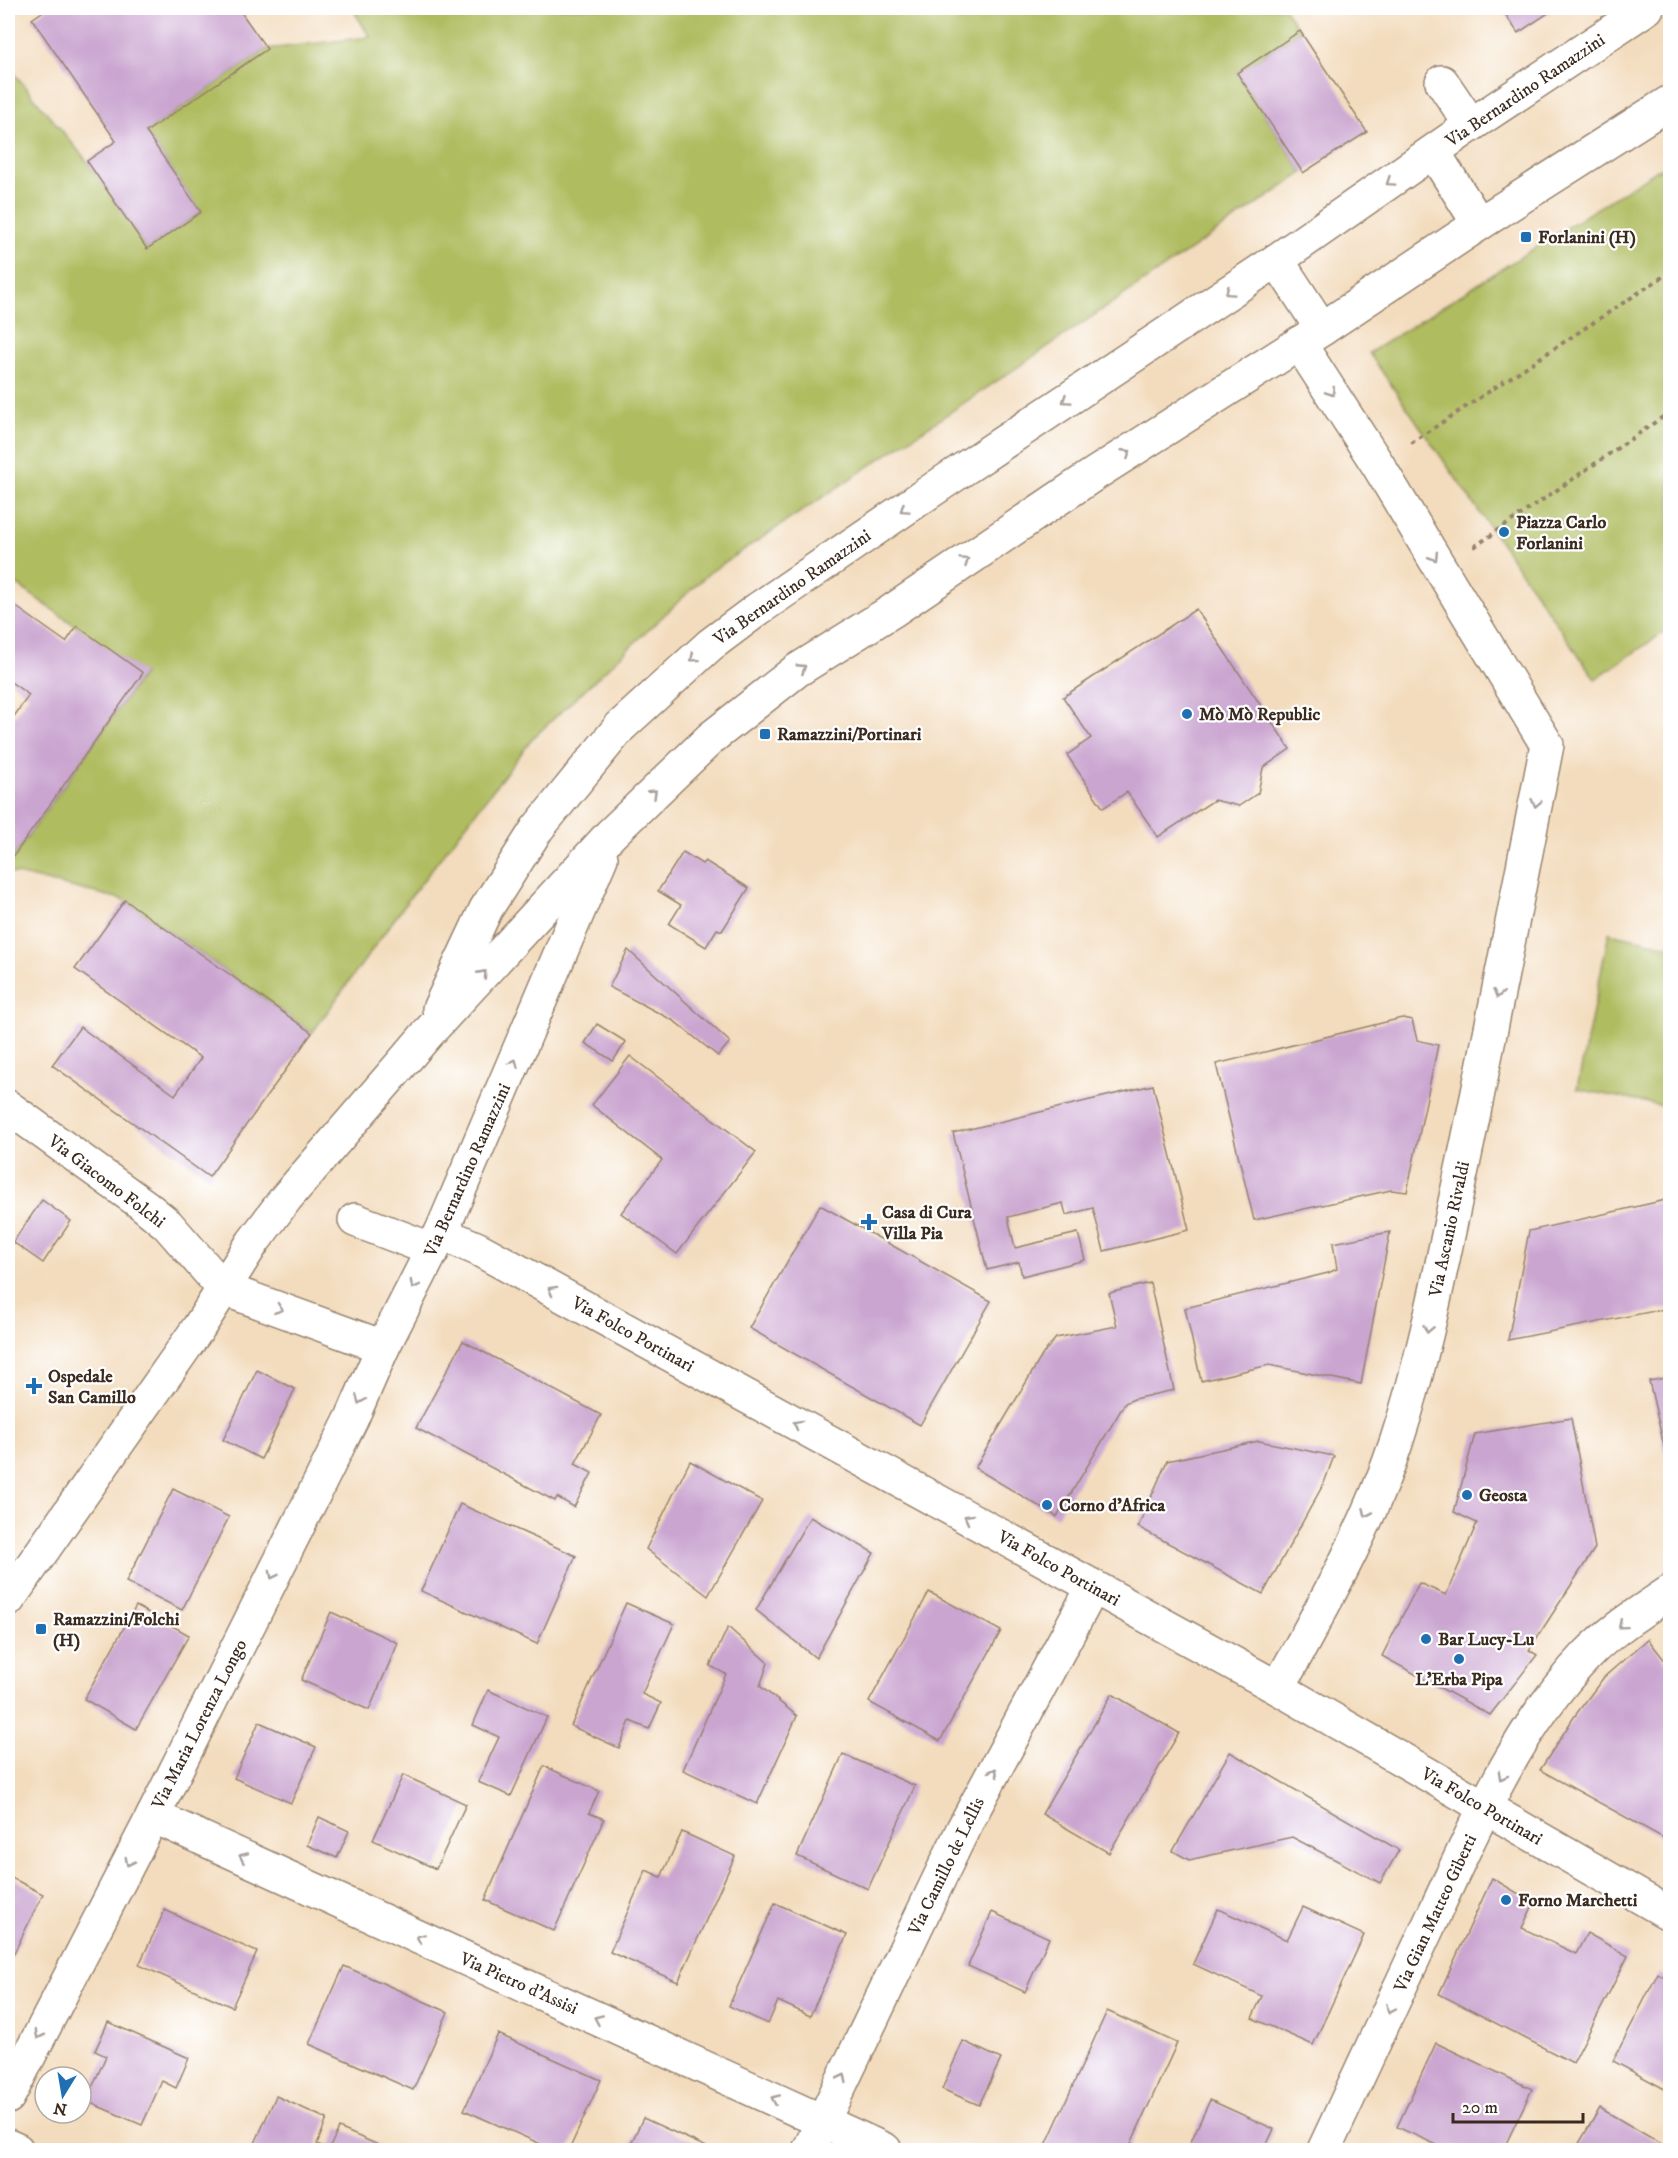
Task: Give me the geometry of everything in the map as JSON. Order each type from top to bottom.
[{"type":"street","name":"Via Bernardino Ramazzini","points":[[429,1032],[471,939],[520,854],[573,783],[620,727],[710,645],[758,609],[944,482],[1277,260],[1434,153],[1471,125],[1647,8]]},
{"type":"street","points":[[1442,82],[1471,125]]},
{"type":"street","name":"Via Bernardino Ramazzini","points":[[8,1600],[199,1327],[254,1242],[286,1198],[429,1032],[611,834],[704,744],[796,671],[892,611],[1093,475],[1671,102]]},
{"type":"street","name":"Via Bernardino Ramazzini","points":[[1434,153],[1479,224]]},
{"type":"street","points":[[1277,260],[1311,336],[1378,465],[1442,569]]},
{"type":"street","name":"Via Ascanio Rivaldi","points":[[1278,1688],[1324,1603],[1368,1512],[1396,1444],[1426,1337],[1467,1147],[1547,745],[1442,569]]},
{"type":"street","name":"Via Bernardino Ramazzini","points":[[383,1347],[437,1241],[611,834]]},
{"type":"street","name":"Via Giacomo Folchi","points":[[8,1107],[167,1224],[224,1289]]},
{"type":"street","name":"Via Folco Portinari","points":[[355,1220],[478,1249],[1278,1688],[1671,1914]]},
{"type":"street","points":[[224,1289],[383,1347]]},
{"type":"street","name":"Via Maria Lorenza Longo","points":[[8,2097],[153,1816],[352,1418],[383,1347]]},
{"type":"street","name":"Via Camillo de Lellis","points":[[809,2151],[963,1829],[1093,1587]]},
{"type":"street","name":"Via Gian Matteo Giberti","points":[[1324,2151],[1485,1808],[1523,1740],[1556,1691],[1588,1653],[1632,1617],[1671,1592]]},
{"type":"street","name":"Via Pietro d'Assisi","points":[[153,1816],[885,2151]]},
{"type":"street","points":[[8,2146],[17,2151]]},
{"type":"path","points":[[1378,465],[1671,272]]},
{"type":"path","points":[[1442,569],[1671,412]]},
{"type":"green space","points":[[352,8],[1284,8],[1300,31],[1237,73],[1303,173],[709,573],[533,738],[411,896],[312,1033],[125,900],[8,872],[8,864],[143,674],[8,578],[8,66],[87,161],[147,249],[201,212],[146,132],[267,49],[370,37]]},
{"type":"green space","name":"Piazza Carlo Forlanini","points":[[1670,162],[1670,628],[1595,679],[1369,353]]},
{"type":"green space","points":[[1609,933],[1670,946],[1669,1107],[1577,1089]]},
{"type":"building","points":[[48,8],[238,8],[267,49],[146,132],[201,212],[147,249],[87,161],[116,141],[32,19]]},
{"type":"building","points":[[1501,8],[1556,8],[1518,33]]},
{"type":"building","points":[[1300,31],[1367,132],[1303,173],[1237,73]]},
{"type":"building","points":[[8,601],[66,642],[77,626],[143,673],[8,864],[8,725],[29,695],[8,680]]},
{"type":"building","points":[[1196,609],[1290,749],[1263,768],[1258,793],[1239,806],[1214,800],[1158,837],[1127,792],[1103,808],[1067,755],[1091,738],[1063,697]]},
{"type":"building","points":[[683,852],[702,864],[705,861],[749,888],[722,931],[717,929],[706,947],[669,924],[681,905],[658,891]]},
{"type":"building","points":[[125,900],[312,1033],[209,1177],[52,1065],[80,1027],[175,1095],[201,1058],[75,969]]},
{"type":"building","points":[[628,950],[730,1042],[718,1056],[674,1021],[609,987]]},
{"type":"building","points":[[1402,1018],[1412,1020],[1417,1040],[1438,1045],[1407,1192],[1391,1190],[1254,1220],[1216,1064]]},
{"type":"building","points":[[597,1024],[626,1042],[613,1061],[585,1043]]},
{"type":"building","points":[[630,1056],[756,1152],[677,1254],[621,1213],[662,1160],[592,1105]]},
{"type":"building","points":[[1153,1085],[1189,1230],[1104,1251],[1093,1208],[1066,1215],[1063,1203],[1008,1217],[1015,1248],[1078,1233],[1085,1260],[1022,1276],[1019,1262],[987,1270],[953,1133]]},
{"type":"building","points":[[1670,1199],[1670,1308],[1508,1340],[1529,1231]]},
{"type":"building","points":[[42,1200],[71,1221],[43,1263],[13,1242]]},
{"type":"building","points":[[820,1205],[991,1301],[920,1425],[749,1328]]},
{"type":"building","points":[[1390,1232],[1361,1384],[1269,1365],[1201,1381],[1185,1308],[1328,1273],[1337,1269],[1333,1243]]},
{"type":"building","points":[[1150,1283],[1174,1390],[1125,1403],[1057,1517],[975,1468],[1043,1354],[1056,1338],[1117,1326],[1109,1293]]},
{"type":"building","points":[[463,1341],[601,1415],[575,1464],[592,1473],[574,1507],[557,1497],[555,1501],[416,1428]]},
{"type":"building","points":[[257,1370],[295,1389],[261,1459],[223,1440]]},
{"type":"building","points":[[1670,1377],[1670,1472],[1649,1381]]},
{"type":"building","points":[[1571,1418],[1595,1548],[1529,1650],[1537,1655],[1490,1715],[1382,1656],[1419,1583],[1446,1595],[1477,1523],[1454,1512],[1475,1434]]},
{"type":"building","points":[[1259,1441],[1334,1456],[1324,1483],[1263,1594],[1138,1527],[1167,1461]]},
{"type":"building","points":[[690,1461],[762,1501],[708,1596],[646,1549]]},
{"type":"building","points":[[173,1489],[229,1517],[182,1610],[126,1582]]},
{"type":"building","points":[[460,1504],[576,1556],[537,1644],[421,1591]]},
{"type":"building","points":[[810,1517],[874,1553],[816,1658],[756,1610]]},
{"type":"building","points":[[929,1592],[1001,1631],[940,1741],[869,1702]]},
{"type":"building","points":[[626,1603],[674,1624],[642,1694],[661,1703],[649,1729],[630,1721],[619,1748],[571,1726]]},
{"type":"building","points":[[136,1606],[189,1635],[136,1729],[84,1699]]},
{"type":"building","points":[[331,1612],[398,1643],[369,1710],[301,1680]]},
{"type":"building","points":[[728,1627],[768,1663],[760,1686],[797,1716],[757,1804],[683,1770],[726,1674],[710,1666]]},
{"type":"building","points":[[1648,1639],[1670,1667],[1670,1834],[1667,1840],[1540,1770],[1574,1717],[1604,1677]]},
{"type":"building","points":[[488,1690],[547,1717],[511,1796],[478,1782],[499,1737],[473,1725]]},
{"type":"building","points":[[1112,1694],[1179,1733],[1109,1853],[1042,1814]]},
{"type":"building","points":[[259,1722],[316,1747],[291,1803],[234,1778]]},
{"type":"building","points":[[1230,1752],[1399,1850],[1380,1883],[1292,1837],[1189,1860],[1173,1851]]},
{"type":"building","points":[[843,1754],[915,1786],[868,1889],[797,1856]]},
{"type":"building","points":[[544,1766],[599,1791],[589,1813],[604,1819],[554,1931],[485,1900]]},
{"type":"building","points":[[403,1775],[466,1804],[436,1869],[373,1840]]},
{"type":"building","points":[[319,1817],[349,1831],[337,1858],[307,1845]]},
{"type":"building","points":[[682,1832],[735,1856],[678,1982],[610,1952],[646,1870],[661,1877]]},
{"type":"building","points":[[8,1876],[43,1894],[8,1965]]},
{"type":"building","points":[[1492,1878],[1534,1903],[1522,1928],[1576,1954],[1587,1933],[1628,1956],[1573,2063],[1439,1994]]},
{"type":"building","points":[[775,1903],[847,1935],[810,2016],[778,2001],[768,2024],[729,2006]]},
{"type":"building","points":[[1303,1907],[1364,1935],[1313,2045],[1252,2018],[1262,1996],[1193,1964],[1218,1909],[1287,1940]]},
{"type":"building","points":[[165,1910],[257,1952],[232,2007],[139,1965]]},
{"type":"building","points":[[992,1912],[1049,1938],[1025,1992],[968,1966]]},
{"type":"building","points":[[344,1966],[448,2012],[413,2090],[309,2044]]},
{"type":"building","points":[[1658,1973],[1670,1981],[1670,2092],[1613,2061]]},
{"type":"building","points":[[1107,2011],[1177,2043],[1128,2150],[1052,2150],[1045,2147]]},
{"type":"building","points":[[108,2022],[189,2058],[176,2088],[162,2081],[142,2125],[93,2104],[93,2085],[106,2056],[95,2051]]},
{"type":"building","points":[[498,2034],[601,2080],[569,2150],[554,2150],[464,2110]]},
{"type":"building","points":[[963,2041],[1001,2059],[979,2105],[942,2089]]},
{"type":"building","points":[[1436,2043],[1532,2089],[1503,2150],[1448,2150],[1397,2127]]},
{"type":"building","points":[[276,2096],[327,2119],[317,2144],[329,2149],[339,2128],[383,2147],[382,2150],[252,2150]]},
{"type":"building","points":[[1210,2100],[1274,2129],[1264,2150],[1187,2150]]},
{"type":"building","points":[[1600,2108],[1670,2149],[1670,2150],[1575,2150]]},
{"type":"building","points":[[643,2118],[713,2150],[628,2150]]},
{"type":"place","name":"Forlanini (H)","points":[[1526,237]]},
{"type":"place","name":"Piazza Carlo Forlanini","points":[[1504,532]]},
{"type":"place","name":"Mò Mò Republic","points":[[1187,714]]},
{"type":"place","name":"Ramazzini/Portinari","points":[[765,734]]},
{"type":"place","name":"Casa di Cura Villa Pia","points":[[869,1222]]},
{"type":"place","name":"Ospedale San Camillo","points":[[34,1386]]},
{"type":"place","name":"Geosta","points":[[1467,1495]]},
{"type":"place","name":"Corno d'Africa","points":[[1047,1505]]},
{"type":"place","name":"Ramazzini/Folchi (H)","points":[[41,1629]]},
{"type":"place","name":"Bar Lucy-Lu","points":[[1426,1639]]},
{"type":"place","name":"L'Erba Pipa","points":[[1459,1659]]},
{"type":"place","name":"Forno Marchetti","points":[[1506,1900]]}]
